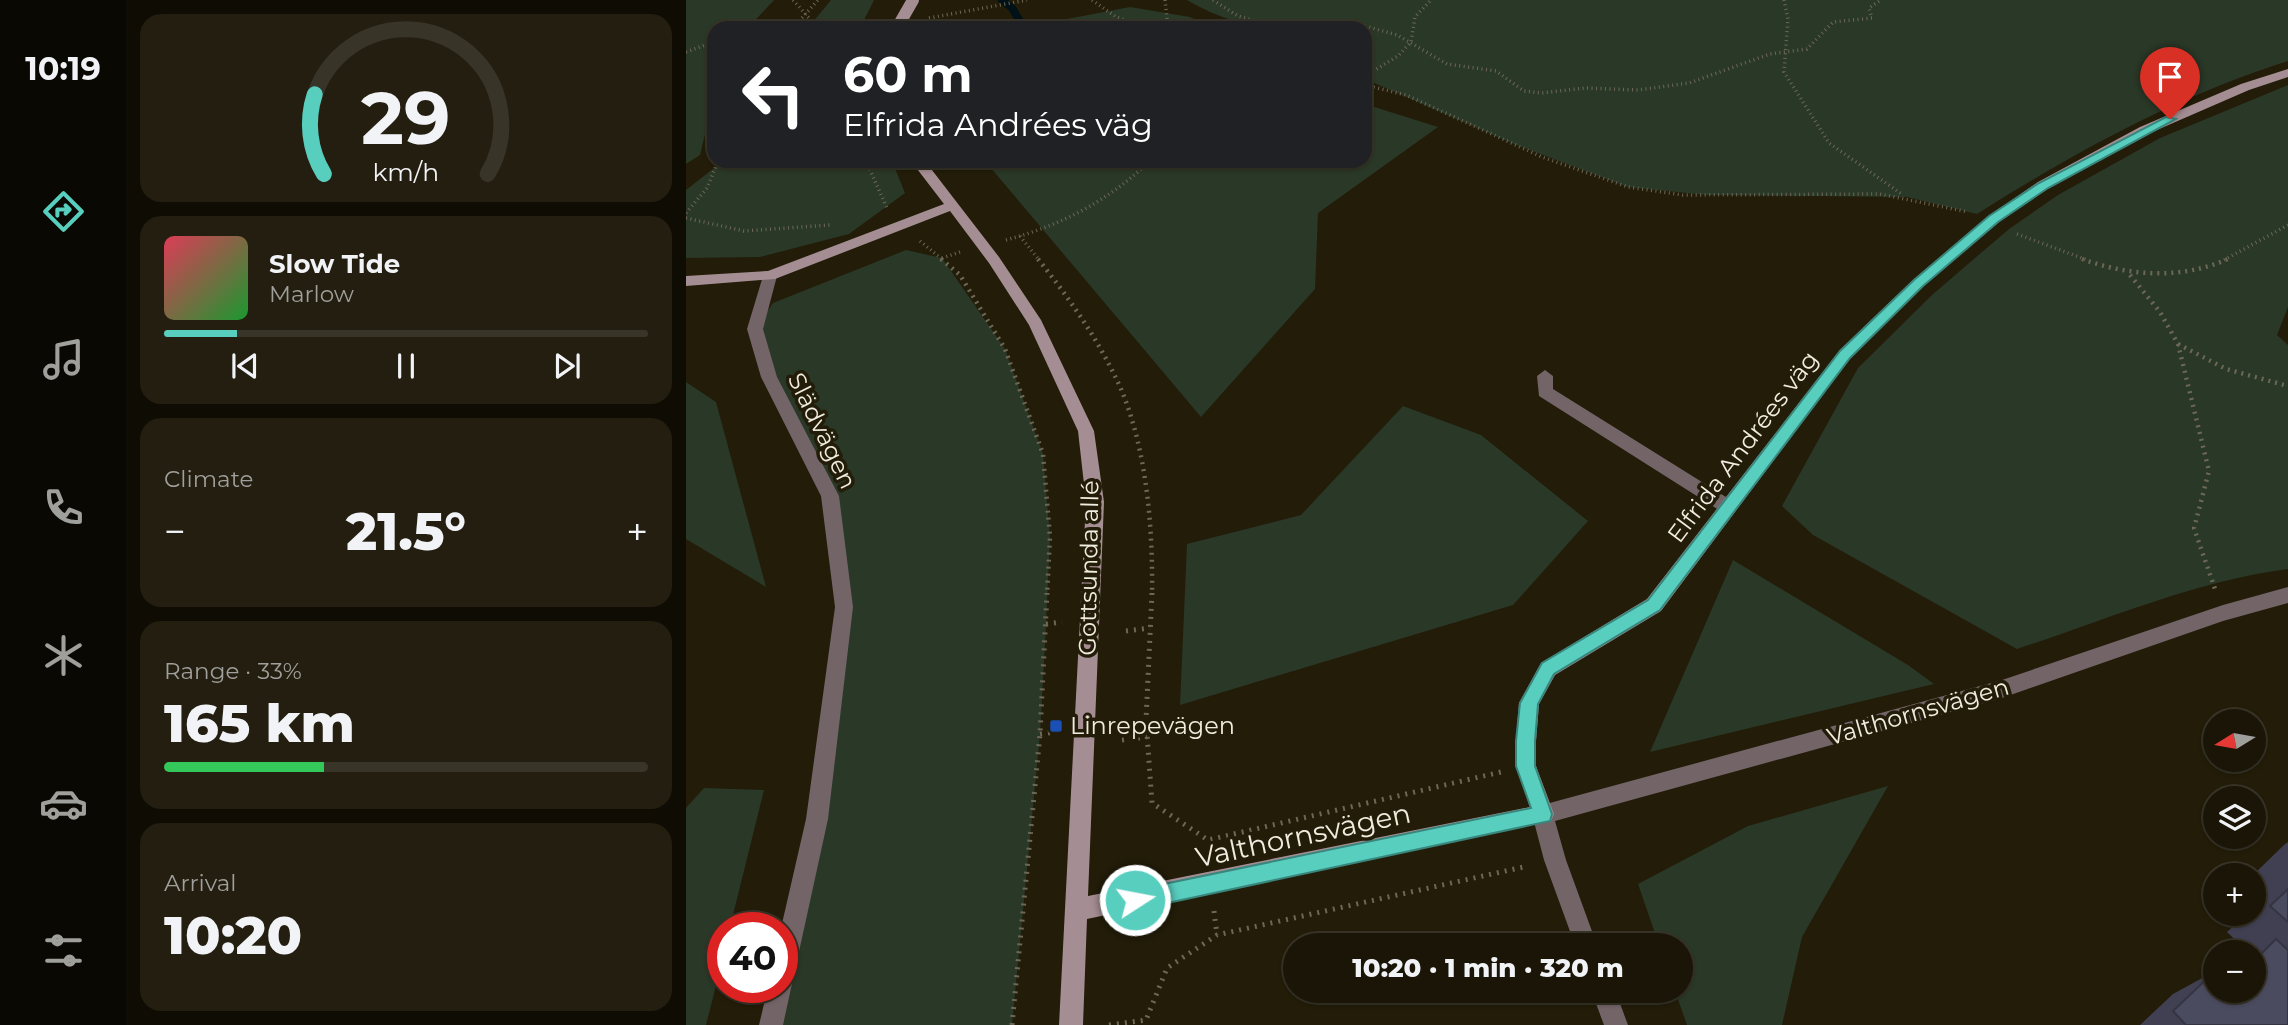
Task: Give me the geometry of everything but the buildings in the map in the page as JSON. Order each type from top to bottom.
[{"type":"street","points":[[901,21],[913,0]]},
{"type":"street","name":"Elfrida Andrées väg","points":[[1543,814],[1526,766],[1529,703],[1548,669],[1654,605],[1845,354],[1919,283],[1994,219],[2043,186],[2145,130],[2245,87],[2288,73]]},
{"type":"street","name":"Gottsunda allé","points":[[923,168],[980,246],[994,260],[1036,324],[1086,431],[1095,502],[1071,1025]]},
{"type":"street","points":[[686,281],[770,275],[951,206]]},
{"type":"street","name":"Slädvägen","points":[[770,275],[755,329],[769,377],[831,496],[844,607],[817,819],[796,912]]},
{"type":"street","points":[[1545,376],[1545,392],[1728,507]]},
{"type":"street","name":"Valthornsvägen","points":[[1076,910],[1543,814],[2002,689],[2223,613],[2288,595]]},
{"type":"street","points":[[1543,814],[1555,860],[1582,933]]},
{"type":"street","points":[[771,1025],[776,1003]]},
{"type":"street","points":[[1608,1003],[1616,1025]]},
{"type":"path","points":[[793,0],[813,21]]},
{"type":"path","points":[[800,21],[818,0]]},
{"type":"path","points":[[985,7],[1027,0]]},
{"type":"path","points":[[1092,0],[1116,17],[1128,21]]},
{"type":"path","points":[[1166,0],[1168,21]]},
{"type":"path","points":[[1213,0],[1238,16],[1255,21]]},
{"type":"path","points":[[1372,72],[1398,57],[1409,43],[1415,16],[1431,0]]},
{"type":"path","points":[[1784,0],[1788,19],[1784,72],[1829,143],[1907,197]]},
{"type":"path","points":[[1372,28],[1397,35],[1447,64],[1496,71],[1524,91],[1542,93],[1585,88],[1638,90],[1689,83],[1770,54],[1807,49],[1833,22],[1872,18],[1869,8],[1881,0]]},
{"type":"path","points":[[686,52],[707,45]]},
{"type":"path","points":[[1372,87],[1406,95],[1542,157],[1628,187],[1683,195],[1880,194],[1907,197],[1978,214]]},
{"type":"path","points":[[715,168],[707,188],[686,215],[744,231],[811,229],[836,224]]},
{"type":"path","points":[[869,168],[888,212],[880,214]]},
{"type":"path","points":[[980,246],[1069,221],[1101,203],[1142,168]]},
{"type":"path","points":[[901,225],[960,275],[1005,349],[1043,454],[1050,537],[1046,624],[1040,734],[1012,1025]]},
{"type":"path","points":[[2017,234],[2130,275],[2179,274],[2214,265],[2288,225]]},
{"type":"path","points":[[1020,236],[1089,331],[1122,393],[1143,477],[1153,577],[1146,769],[1152,803],[1208,840],[1526,766]]},
{"type":"path","points":[[2130,275],[2160,312],[2178,344],[2209,471],[2194,528],[2223,613]]},
{"type":"path","points":[[2178,344],[2226,369],[2288,386]]},
{"type":"path","points":[[1046,624],[1063,621]]},
{"type":"path","points":[[1126,631],[1150,628]]},
{"type":"path","points":[[1040,734],[1056,732]]},
{"type":"path","points":[[1122,740],[1147,737]]},
{"type":"path","points":[[1109,1025],[1146,1020],[1167,968],[1217,935],[1555,860]]},
{"type":"green space","points":[[686,0],[774,0],[754,21],[707,21],[707,126],[700,155],[686,164]]},
{"type":"green space","points":[[831,0],[874,0],[864,21],[814,21]]},
{"type":"green space","points":[[1187,0],[2288,0],[2288,61],[2205,92],[2128,127],[2052,168],[1977,214],[1907,197],[1707,195],[1628,187],[1514,144],[1372,82],[1372,21],[1236,21]]},
{"type":"green space","points":[[1130,7],[1190,17],[1198,21],[1056,21]]},
{"type":"green space","points":[[2288,85],[2288,307],[2277,335],[2288,345],[2288,569],[2219,582],[2185,592],[2017,649],[1813,535],[1782,506],[1858,368],[1933,294],[2009,229],[2058,195],[2160,138]]},
{"type":"green space","points":[[1372,106],[1438,127],[1318,213],[1315,289],[1201,417],[991,168],[1372,168]]},
{"type":"green space","points":[[714,168],[895,168],[905,193],[849,234],[760,257],[686,258],[686,190]]},
{"type":"green space","points":[[906,250],[942,258],[1005,349],[1043,454],[1050,537],[1046,624],[1040,734],[1012,1025],[771,1025],[777,1003],[798,1003],[798,912],[794,912],[844,607],[830,496],[755,329],[773,303]]},
{"type":"green space","points":[[686,382],[716,402],[766,587],[686,539]]},
{"type":"green space","points":[[1403,406],[1481,435],[1588,521],[1513,605],[1180,705],[1187,544],[1301,515]]},
{"type":"green space","points":[[1733,560],[1908,665],[1934,684],[1650,752]]},
{"type":"green space","points":[[1888,786],[1802,937],[1782,1025],[1687,1025],[1679,1003],[1693,1003],[1693,933],[1655,933],[1638,884],[1748,826]]},
{"type":"green space","points":[[704,788],[764,790],[734,912],[707,912],[707,1003],[712,1003],[706,1025],[686,1025],[686,808]]},
{"type":"waterway","points":[[1002,0],[1012,8],[1020,21]]},
{"type":"place","name":"Linrepevägen","points":[[1056,726]]},
{"type":"route","points":[[1135,900],[1543,814],[1526,766],[1526,741],[1529,703],[1548,669],[1654,605],[1845,354],[1919,283],[1994,219],[2043,186],[2170,119]]}]
